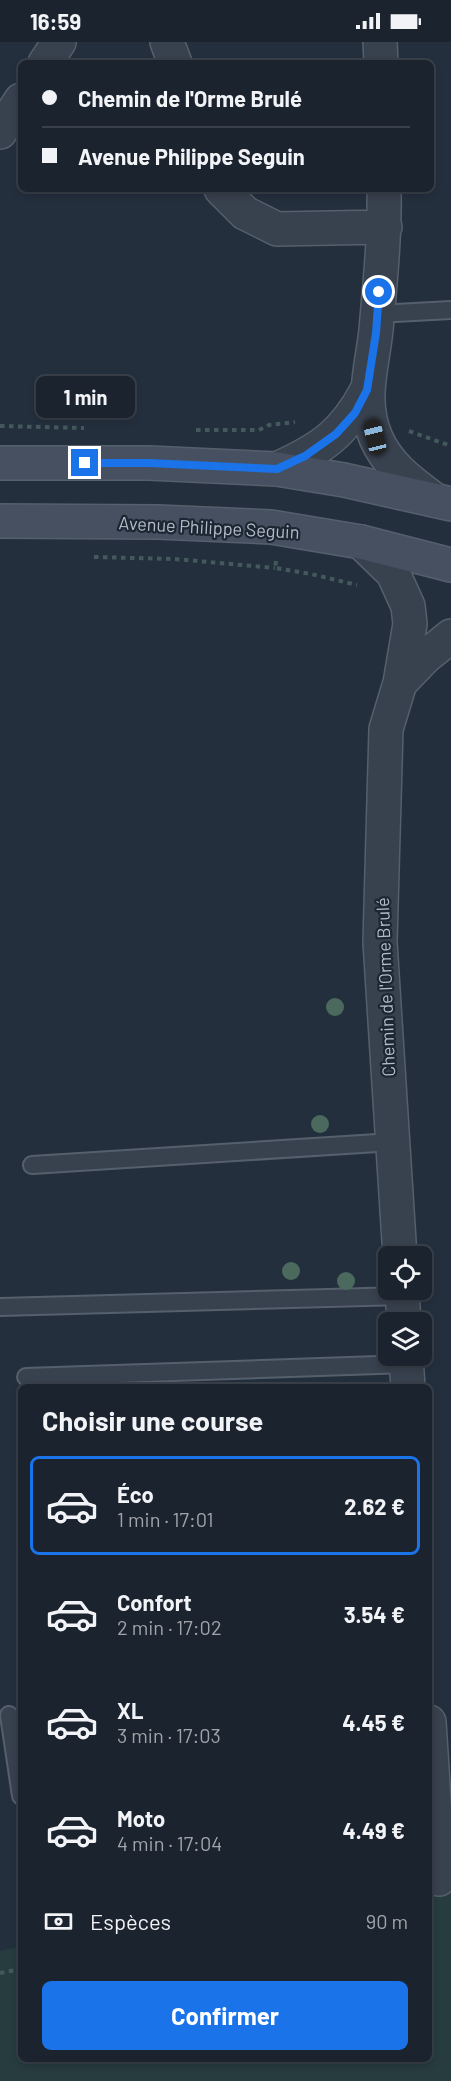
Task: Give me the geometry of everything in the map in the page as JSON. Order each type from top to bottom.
[{"type":"main road","points":[[0,463],[149,463],[277,469],[344,480],[443,502]]},
{"type":"main road","name":"Avenue Philippe Seguin","points":[[0,521],[158,522],[271,527],[362,542],[451,565]]},
{"type":"street","points":[[47,60],[59,42]]},
{"type":"street","points":[[167,42],[174,60]]},
{"type":"street","points":[[380,42],[381,60]]},
{"type":"street","points":[[0,132],[18,105]]},
{"type":"street","points":[[224,192],[245,213],[277,229],[385,227]]},
{"type":"street","points":[[384,192],[385,227],[367,390],[369,413],[375,437],[396,470],[443,502]]},
{"type":"street","points":[[277,469],[305,456],[336,434],[355,413],[367,390]]},
{"type":"street","name":"Chemin de l'Orme Brulé","points":[[362,542],[393,573],[408,606],[410,624],[400,683],[386,729],[380,942],[399,1246]]},
{"type":"street","name":"Chemin de l'Orme Brulé","points":[[400,683],[425,657],[451,636]]},
{"type":"street","points":[[432,1769],[439,1879]]},
{"type":"lane","points":[[377,314],[451,310]]},
{"type":"lane","points":[[32,1165],[393,1142]]},
{"type":"lane","points":[[0,1306],[403,1303]]},
{"type":"lane","points":[[26,1377],[407,1369]]},
{"type":"lane","points":[[9,1715],[18,1776]]},
{"type":"path","points":[[93,557],[175,560],[275,568]]},
{"type":"path","points":[[0,1973],[18,1969]]},
{"type":"green space","points":[[432,1863],[451,1866],[451,2081],[0,2081],[0,1951],[18,1947],[18,2062],[432,2062]]},
{"type":"route","points":[[85,463],[149,463],[277,469],[305,456],[336,434],[355,413],[367,390],[376,333],[379,292]]}]
